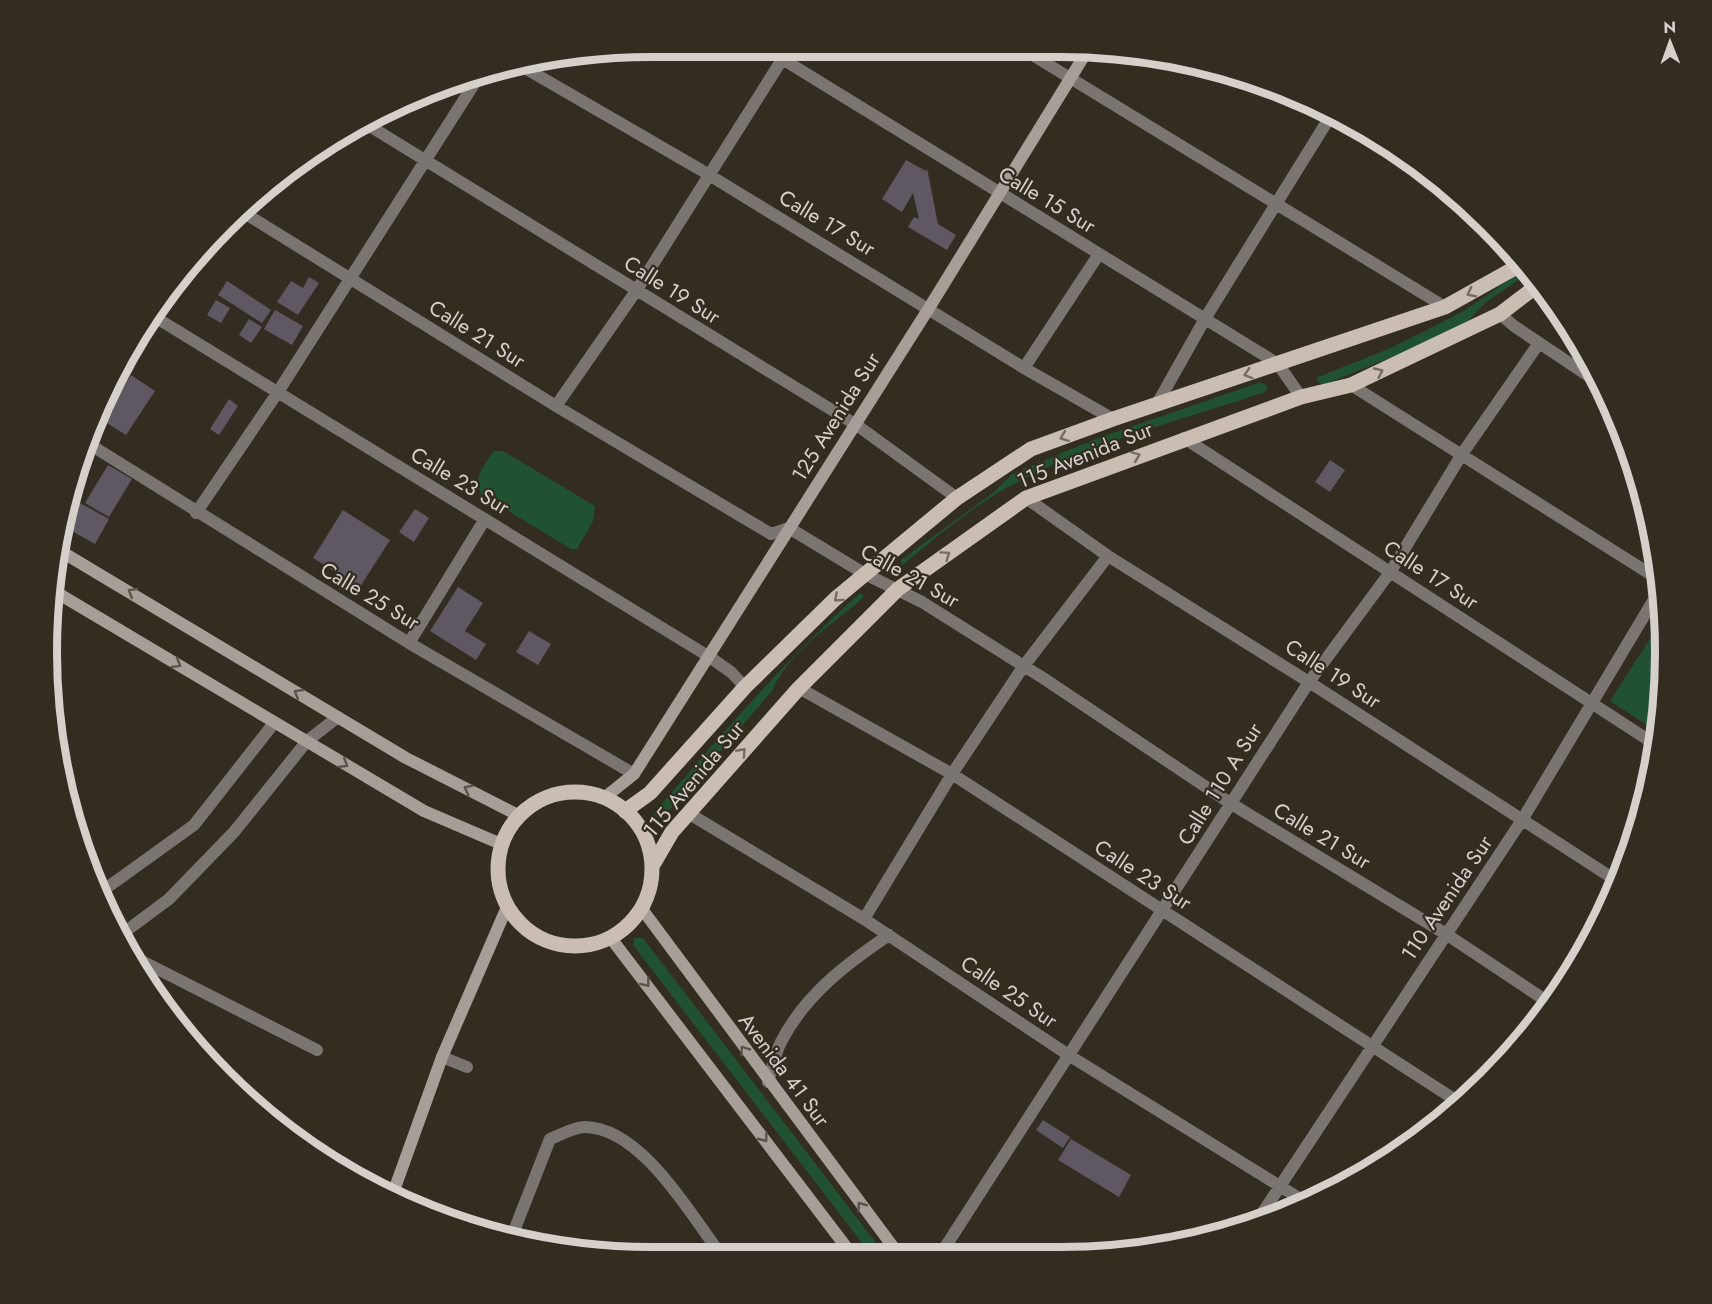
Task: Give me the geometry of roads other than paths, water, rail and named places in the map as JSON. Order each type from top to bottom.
[{"type":"main road","name":"125 Avenida Sur","points":[[604,798],[634,774],[929,308],[1084,58]]},
{"type":"main road","name":"115 Avenida Sur","points":[[625,811],[650,793],[745,687],[864,574],[957,498],[1031,449],[1445,307],[1514,268]]},
{"type":"main road","name":"115 Avenida Sur","points":[[654,863],[672,832],[688,813],[799,688],[898,588],[1026,498],[1184,438],[1301,397],[1352,385],[1500,314],[1532,290]]},
{"type":"main road","points":[[65,554],[406,758],[520,816]]},
{"type":"main road","points":[[60,595],[424,812],[501,844]]},
{"type":"main road","points":[[576,792],[604,798],[625,811],[635,820],[648,842],[654,863],[651,885],[642,909],[622,930],[599,943],[576,946],[548,941],[524,927],[507,907],[499,884],[498,861],[501,844],[520,816],[528,808],[551,796],[576,792]]},
{"type":"main road","points":[[395,1189],[442,1057],[507,907]]},
{"type":"main road","name":"Avenida 41 Sur","points":[[642,909],[768,1082],[893,1247]]},
{"type":"main road","points":[[610,937],[846,1247]]},
{"type":"street","name":"Calle 15 Sur","points":[[777,57],[1278,364],[1301,397]]},
{"type":"street","points":[[556,406],[636,291],[784,57]]},
{"type":"street","points":[[1036,57],[1445,307]]},
{"type":"street","name":"Calle 17 Sur","points":[[528,70],[710,176],[1024,368],[1113,419]]},
{"type":"street","points":[[196,513],[278,393],[473,85]]},
{"type":"street","points":[[1157,404],[1206,318],[1328,121]]},
{"type":"street","name":"Calle 19 Sur","points":[[372,127],[854,424],[957,498]]},
{"type":"street","name":"Calle 21 Sur","points":[[248,216],[556,406],[771,534],[789,528],[864,574],[898,588],[1230,803],[1446,934],[1543,999]]},
{"type":"street","points":[[1024,368],[1099,254]]},
{"type":"street","points":[[1500,314],[1586,374]]},
{"type":"street","name":"Calle 23 Sur","points":[[158,319],[708,656],[731,672],[745,687]]},
{"type":"street","name":"Calle 110 A Sur","points":[[945,1247],[1309,682],[1391,571],[1462,454],[1539,343]]},
{"type":"street","points":[[1352,385],[1650,574]]},
{"type":"street","name":"Calle 17 Sur","points":[[1184,438],[1648,740]]},
{"type":"street","name":"Calle 25 Sur","points":[[94,447],[196,513],[409,643],[634,774]]},
{"type":"street","name":"Calle 19 Sur","points":[[1026,498],[1108,556],[1309,682],[1611,877]]},
{"type":"street","points":[[409,643],[484,519]]},
{"type":"street","points":[[864,919],[952,774],[1023,667],[1108,556]]},
{"type":"street","name":"110 Avenida Sur","points":[[1264,1211],[1522,820],[1653,602]]},
{"type":"street","name":"Calle 23 Sur","points":[[799,688],[952,774],[1453,1098]]},
{"type":"street","points":[[126,931],[177,891],[234,832],[307,741],[338,717]]},
{"type":"street","points":[[106,888],[194,825],[274,723]]},
{"type":"street","name":"Calle 25 Sur","points":[[688,813],[864,919],[1070,1056],[1298,1197]]},
{"type":"street","points":[[768,1082],[780,1043],[805,1004],[847,963],[889,935]]},
{"type":"street","points":[[144,962],[317,1050]]},
{"type":"street","points":[[442,1057],[467,1067]]},
{"type":"street","points":[[514,1231],[550,1139],[584,1127],[619,1136],[645,1156],[714,1247]]}]
